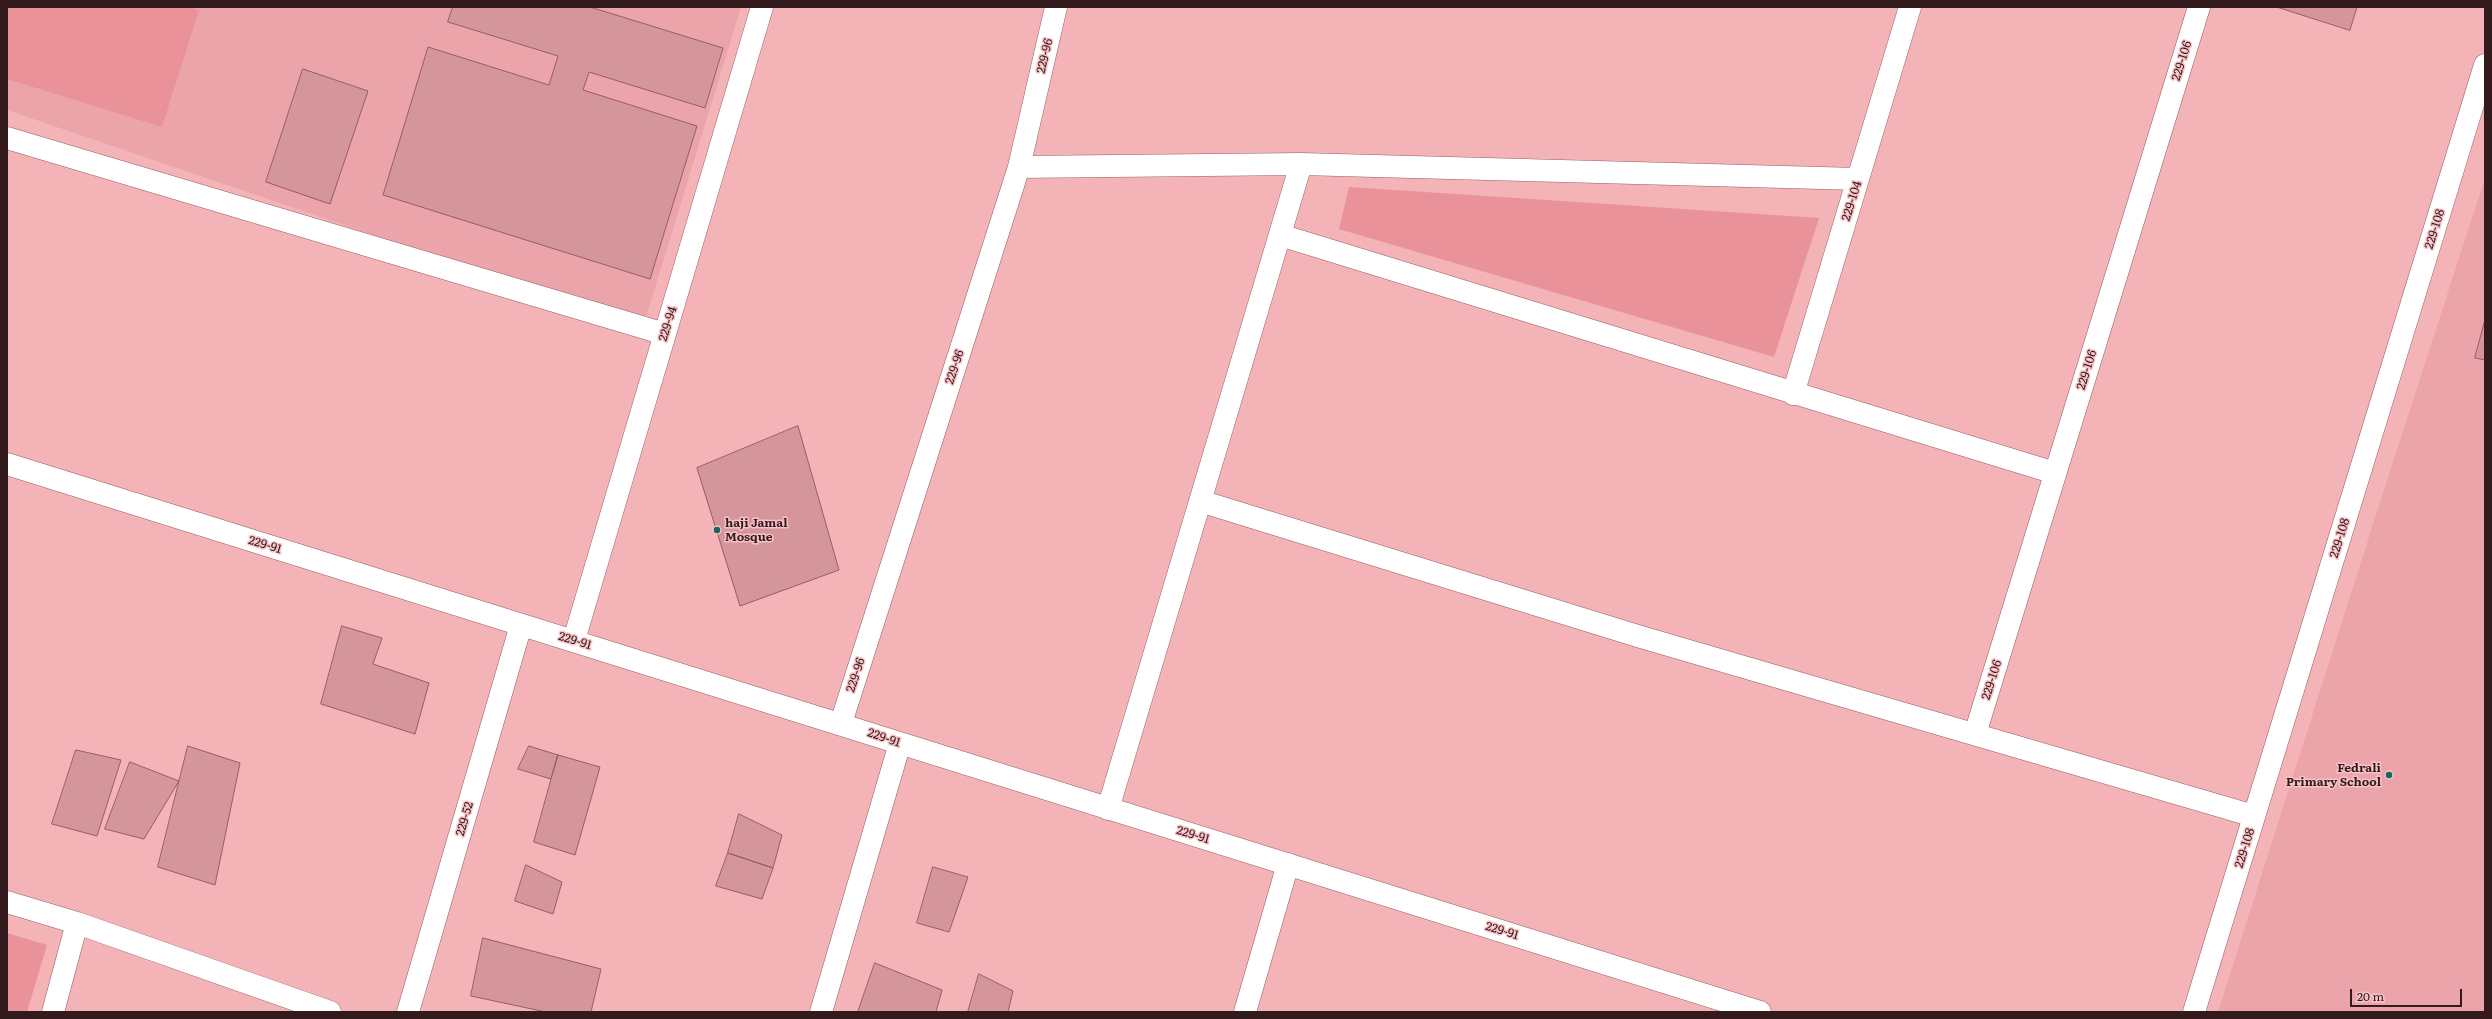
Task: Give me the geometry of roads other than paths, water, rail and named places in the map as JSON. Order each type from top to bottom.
[{"type":"street","name":"229-94","points":[[574,640],[762,7]]},
{"type":"street","name":"229-96","points":[[841,723],[1019,166],[1056,7]]},
{"type":"street","name":"229-104","points":[[1793,394],[1910,7]]},
{"type":"street","name":"229-106","points":[[1975,734],[2198,7]]},
{"type":"street","name":"229-108","points":[[2194,1012],[2485,65]]},
{"type":"street","points":[[7,138],[665,334]]},
{"type":"street","points":[[1019,166],[1301,164],[1858,179]]},
{"type":"street","points":[[1108,809],[1301,164]]},
{"type":"street","points":[[1280,235],[1793,394],[2055,473]]},
{"type":"street","name":"229-91","points":[[7,464],[521,625],[841,723],[1108,809],[1288,864],[1710,1004],[1760,1012]]},
{"type":"street","points":[[1200,501],[1641,637],[2254,816]]},
{"type":"street","name":"229-52","points":[[408,1012],[521,625]]},
{"type":"street","points":[[821,1012],[900,743]]},
{"type":"street","points":[[1245,1012],[1288,864]]},
{"type":"street","points":[[7,902],[76,924],[330,1012]]},
{"type":"street","points":[[53,1012],[76,924]]},
{"type":"place","name":"haji Jamal Mosque","points":[[717,530]]},
{"type":"place","name":"Fedrali Primary School","points":[[2389,775]]}]
